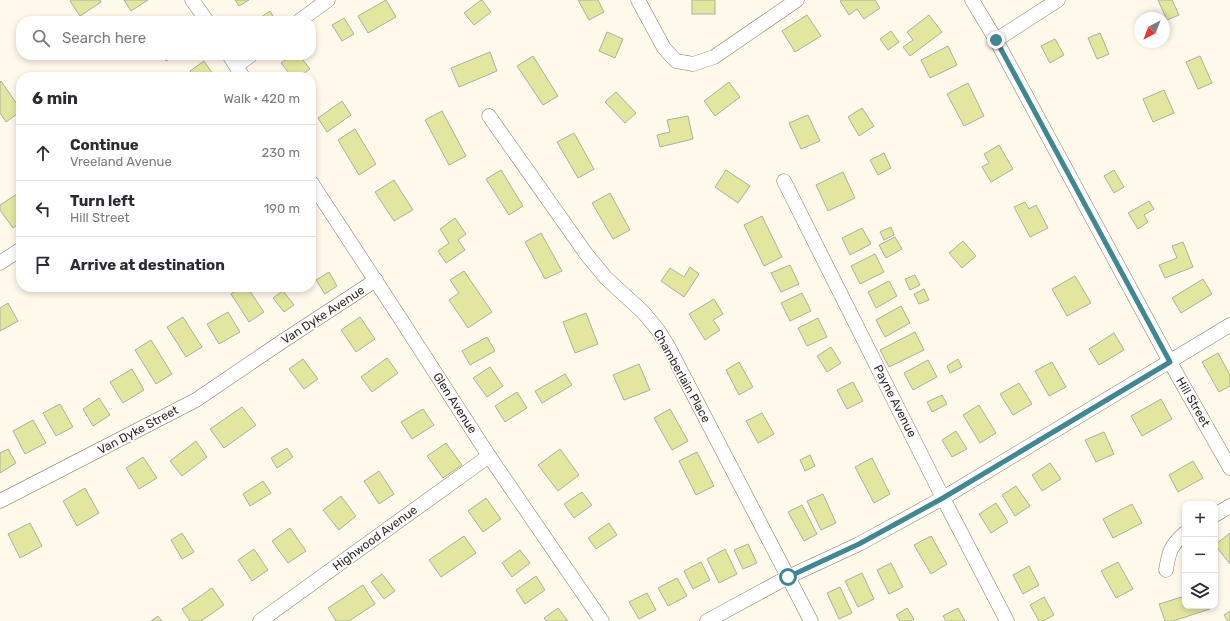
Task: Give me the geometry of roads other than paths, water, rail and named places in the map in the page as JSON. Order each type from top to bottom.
[{"type":"street","points":[[192,0],[203,16]]},
{"type":"street","points":[[306,16],[328,0]]},
{"type":"street","points":[[638,0],[664,48],[676,61],[693,64],[714,57],[797,0]]},
{"type":"street","name":"Hill Street","points":[[972,0],[996,40],[1170,362],[1230,468]]},
{"type":"street","points":[[996,40],[1058,0]]},
{"type":"street","points":[[236,66],[244,60]]},
{"type":"street","name":"Chamberlain Place","points":[[489,116],[587,255],[606,278],[643,312],[658,330],[673,354],[811,621]]},
{"type":"street","name":"Payne Avenue","points":[[784,181],[943,498],[1007,621]]},
{"type":"street","name":"Glen Avenue","points":[[316,190],[489,456],[602,621]]},
{"type":"street","points":[[0,263],[16,252]]},
{"type":"street","name":"Van Dyke Avenue","points":[[271,349],[376,280]]},
{"type":"street","points":[[707,621],[788,577],[859,544],[943,498],[1230,325]]},
{"type":"street","name":"Van Dyke Street","points":[[0,501],[196,400],[271,349]]},
{"type":"street","name":"Highwood Avenue","points":[[260,621],[489,456]]},
{"type":"street","points":[[1218,513],[1230,506]]},
{"type":"street","points":[[1166,570],[1168,554],[1176,541],[1182,536]]}]
